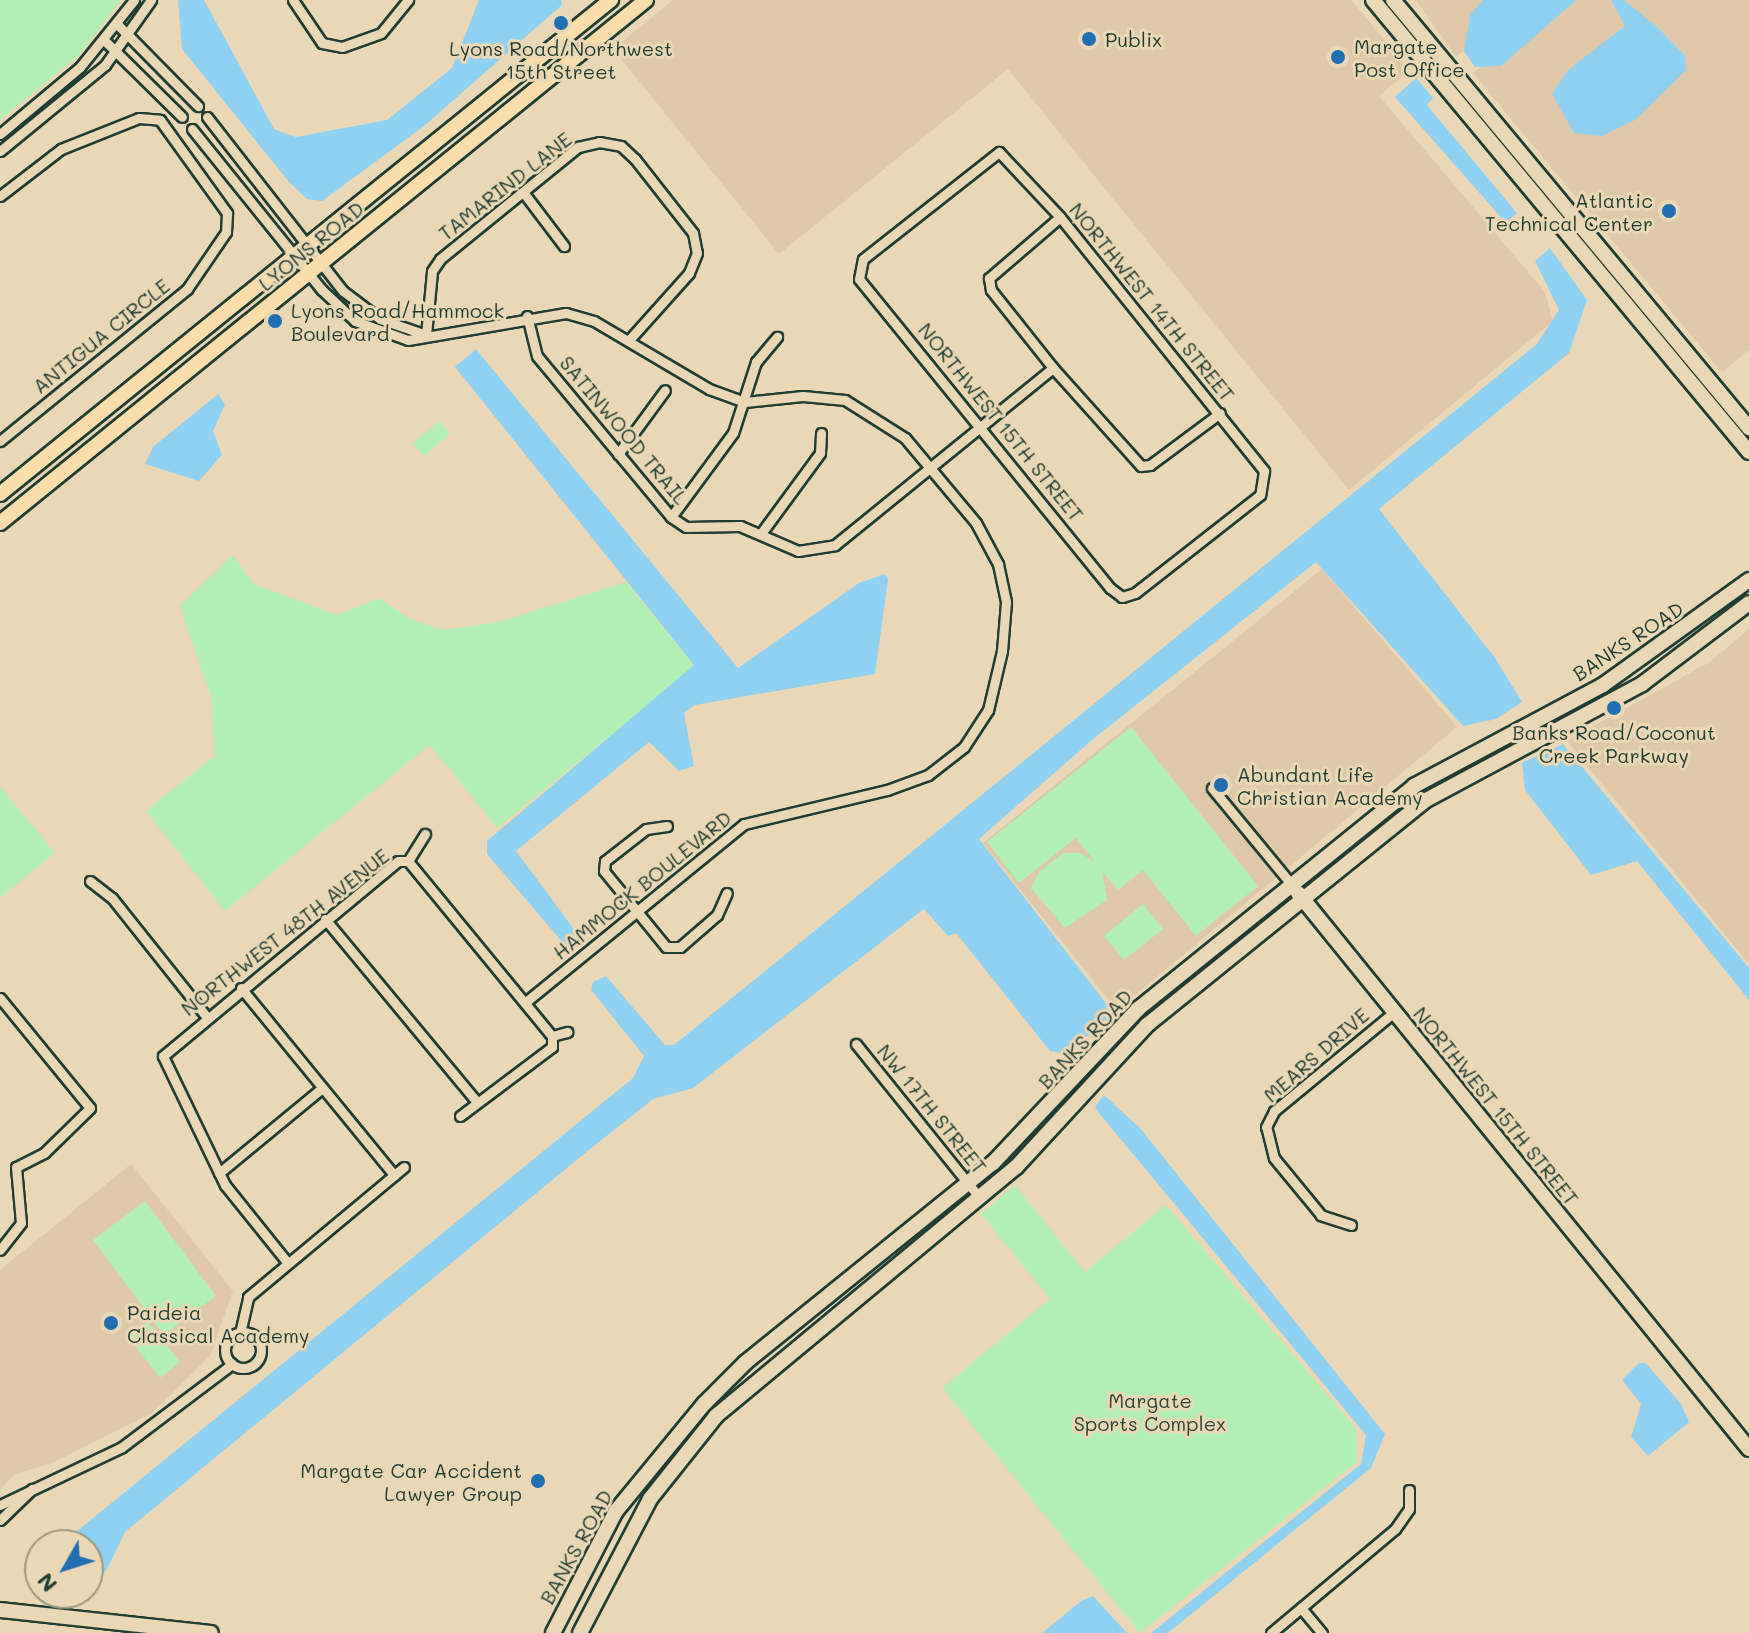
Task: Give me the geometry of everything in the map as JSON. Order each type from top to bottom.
[{"type":"main road","name":"LYONS ROAD","points":[[0,523],[646,0]]},
{"type":"main road","name":"LYONS ROAD","points":[[0,494],[605,2]]},
{"type":"street","points":[[0,134],[105,41],[134,0]]},
{"type":"street","points":[[0,151],[117,51],[151,0]]},
{"type":"street","points":[[293,0],[322,43],[342,47],[381,33],[408,0]]},
{"type":"street","points":[[1373,0],[1749,452]]},
{"type":"street","points":[[1393,0],[1749,428]]},
{"type":"street","points":[[605,2],[616,24]]},
{"type":"street","points":[[118,25],[198,106]]},
{"type":"street","points":[[105,41],[182,117]]},
{"type":"street","points":[[207,117],[358,306],[426,335]]},
{"type":"street","name":"ANTIGUA CIRCLE","points":[[0,196],[61,149],[139,118],[160,120],[227,213],[226,232],[187,289],[0,441]]},
{"type":"street","name":"HAMMOCK BOULEVARD","points":[[192,129],[295,256],[355,321],[387,337],[426,335],[527,316],[566,313],[630,339],[709,389],[745,402],[803,396],[845,400],[877,414],[930,467],[976,523],[998,564],[1006,602],[988,710],[964,747],[928,775],[887,790],[744,824],[526,1002]]},
{"type":"street","name":"TAMARIND LANE","points":[[426,335],[432,271],[440,259],[578,147],[599,142],[621,146],[693,233],[697,253],[689,273],[630,339]]},
{"type":"street","name":"NORTHWEST 14TH STREET","points":[[859,267],[999,152],[1060,217],[1220,413],[1267,482],[1260,495],[1135,593],[1122,597]]},
{"type":"street","points":[[523,192],[564,246]]},
{"type":"street","points":[[1060,217],[989,278],[991,290],[1053,368],[1141,466],[1150,465],[1220,413]]},
{"type":"street","name":"NORTHWEST 15TH STREET","points":[[859,267],[859,279],[1122,597]]},
{"type":"street","name":"SATINWOOD TRAIL","points":[[527,316],[537,356],[671,517],[686,527],[762,532],[798,551],[816,553],[835,545],[930,467]]},
{"type":"street","points":[[671,517],[733,433],[756,362],[777,337]]},
{"type":"street","points":[[930,467],[1053,368]]},
{"type":"street","points":[[618,454],[665,390]]},
{"type":"street","points":[[762,532],[820,453],[821,433]]},
{"type":"street","name":"BANKS ROAD","points":[[553,1633],[616,1511],[686,1423],[746,1362],[968,1183],[1027,1131],[1131,1015],[1423,779],[1603,685],[1749,580]]},
{"type":"street","name":"BANKS ROAD","points":[[580,1633],[650,1499],[710,1423],[1042,1142],[1147,1025],[1302,898],[1445,787],[1632,690],[1749,603]]},
{"type":"street","name":"NORTHWEST 15TH STREET","points":[[1212,788],[1749,1449]]},
{"type":"street","points":[[667,826],[646,829],[605,861],[604,871],[666,947],[680,947],[717,915],[727,893]]},
{"type":"street","name":"NORTHWEST 48TH AVENUE","points":[[219,1173],[163,1056],[206,1016],[325,919],[398,861],[408,861],[425,834]]},
{"type":"street","points":[[408,861],[552,1036],[552,1047],[460,1116]]},
{"type":"street","points":[[90,881],[206,1016]]},
{"type":"street","points":[[325,919],[477,1102]]},
{"type":"street","points":[[241,988],[394,1175]]},
{"type":"street","points":[[0,998],[90,1108],[44,1153],[16,1167],[21,1223],[0,1250]]},
{"type":"street","name":"MEARS DRIVE","points":[[1351,1225],[1321,1215],[1274,1158],[1266,1127],[1274,1111],[1394,1012]]},
{"type":"street","points":[[552,1036],[567,1032]]},
{"type":"street","name":"NW 17TH STREET","points":[[856,1044],[979,1197]]},
{"type":"street","points":[[287,1262],[219,1173],[322,1088]]},
{"type":"street","points":[[232,1364],[226,1344],[240,1333],[248,1297],[404,1167]]},
{"type":"street","points":[[0,1505],[161,1423],[232,1364],[250,1367],[261,1353],[255,1336],[240,1333]]},
{"type":"street","points":[[0,1520],[32,1489]]},
{"type":"street","points":[[1271,1633],[1395,1529],[1409,1509],[1409,1490]]},
{"type":"street","points":[[1301,1608],[1322,1633]]},
{"type":"street","points":[[0,1610],[211,1633]]},
{"type":"shaded area","points":[[673,0],[1351,0],[1410,70],[1379,96],[1545,292],[1553,321],[1349,490],[1008,69],[779,254],[613,49]]},
{"type":"shaded area","points":[[1416,0],[1528,0],[1456,57]]},
{"type":"shaded area","name":"Atlantic Technical Center","points":[[1564,0],[1749,0],[1749,350],[1722,372],[1473,73]]},
{"type":"shaded area","name":"Abundant Life Christian Academy","points":[[1322,569],[1457,727],[1117,1010],[983,843]]},
{"type":"shaded area","points":[[1749,629],[1749,964],[1567,741],[1710,662]]},
{"type":"shaded area","name":"Paideia Classical Academy","points":[[131,1164],[233,1291],[210,1356],[152,1413],[52,1463],[15,1474],[0,1490],[0,1270]]},
{"type":"green space","points":[[0,0],[121,0],[78,56],[0,120]]},
{"type":"green space","points":[[440,421],[450,434],[424,456],[413,443]]},
{"type":"green space","points":[[233,555],[254,584],[337,615],[380,598],[410,619],[443,630],[499,622],[626,582],[695,667],[497,828],[430,745],[225,911],[146,811],[215,756],[212,700],[180,606]]},
{"type":"green space","points":[[1131,727],[1258,886],[1196,936],[1143,870],[1118,890],[1102,871],[1107,900],[1065,928],[1031,888],[1039,872],[1063,853],[1080,853],[1095,862],[1076,838],[1019,883],[987,842]]},
{"type":"green space","points":[[0,786],[55,853],[0,898]]},
{"type":"green space","points":[[1143,904],[1163,929],[1124,960],[1104,936]]},
{"type":"green space","name":"Margate Sports Complex","points":[[1015,1185],[1085,1272],[1166,1205],[1356,1429],[1357,1462],[1140,1633],[942,1388],[1050,1299],[981,1214]]},
{"type":"green space","points":[[145,1201],[216,1296],[164,1335],[93,1240]]},
{"type":"green space","points":[[148,1322],[180,1362],[160,1378],[128,1337]]},
{"type":"water","points":[[178,0],[204,0],[274,129],[296,137],[387,120],[452,68],[479,0],[561,0],[562,5],[424,126],[322,201],[307,199],[289,182],[182,49]]},
{"type":"water","points":[[1483,0],[1576,0],[1501,66],[1475,67],[1464,51],[1470,15]]},
{"type":"water","points":[[1611,0],[1624,0],[1657,27],[1685,56],[1686,70],[1635,120],[1602,136],[1574,133],[1552,94],[1568,70],[1625,26]]},
{"type":"water","points":[[1416,78],[1433,98],[1427,105],[1517,213],[1506,223],[1395,97]]},
{"type":"water","points":[[1550,248],[1587,300],[1569,353],[1379,509],[1495,658],[1522,702],[1496,719],[1463,726],[1316,562],[1092,740],[979,839],[1105,1002],[1109,1016],[1101,1025],[1066,1054],[1050,1051],[956,933],[948,936],[924,909],[693,1088],[653,1099],[585,1153],[125,1532],[104,1572],[104,1529],[80,1529],[633,1078],[644,1056],[591,990],[593,982],[606,976],[665,1045],[674,1045],[1537,344],[1559,310],[1535,261]]},
{"type":"water","points":[[476,349],[738,668],[859,583],[885,574],[888,579],[875,674],[695,705],[684,713],[694,766],[679,771],[649,742],[516,851],[576,932],[565,945],[487,854],[487,841],[694,665],[455,367]]},
{"type":"water","points":[[218,394],[225,405],[213,431],[222,455],[199,481],[145,464],[153,447]]},
{"type":"water","points":[[1563,744],[1749,968],[1749,1000],[1637,861],[1591,875],[1525,790],[1522,763]]},
{"type":"water","points":[[1104,1095],[1140,1128],[1385,1434],[1371,1468],[1168,1633],[1151,1633],[1361,1464],[1366,1435],[1099,1113],[1095,1107]]},
{"type":"water","points":[[1639,1363],[1646,1363],[1681,1404],[1689,1422],[1648,1456],[1631,1437],[1641,1404],[1622,1380]]},
{"type":"water","points":[[1093,1596],[1127,1633],[1042,1633],[1081,1601]]},
{"type":"place","name":"Lyons Road/Northwest 15th Street","points":[[561,23]]},
{"type":"place","name":"Publix","points":[[1089,39]]},
{"type":"place","name":"Margate Post Office","points":[[1338,57]]},
{"type":"place","name":"Atlantic Technical Center","points":[[1669,211]]},
{"type":"place","name":"Lyons Road/Hammock Boulevard","points":[[275,321]]},
{"type":"place","name":"Banks Road/Coconut Creek Parkway","points":[[1614,708]]},
{"type":"place","name":"Abundant Life Christian Academy","points":[[1221,785]]},
{"type":"place","name":"Paideia Classical Academy","points":[[111,1323]]},
{"type":"place","name":"Margate Car Accident Lawyer Group","points":[[538,1481]]}]
